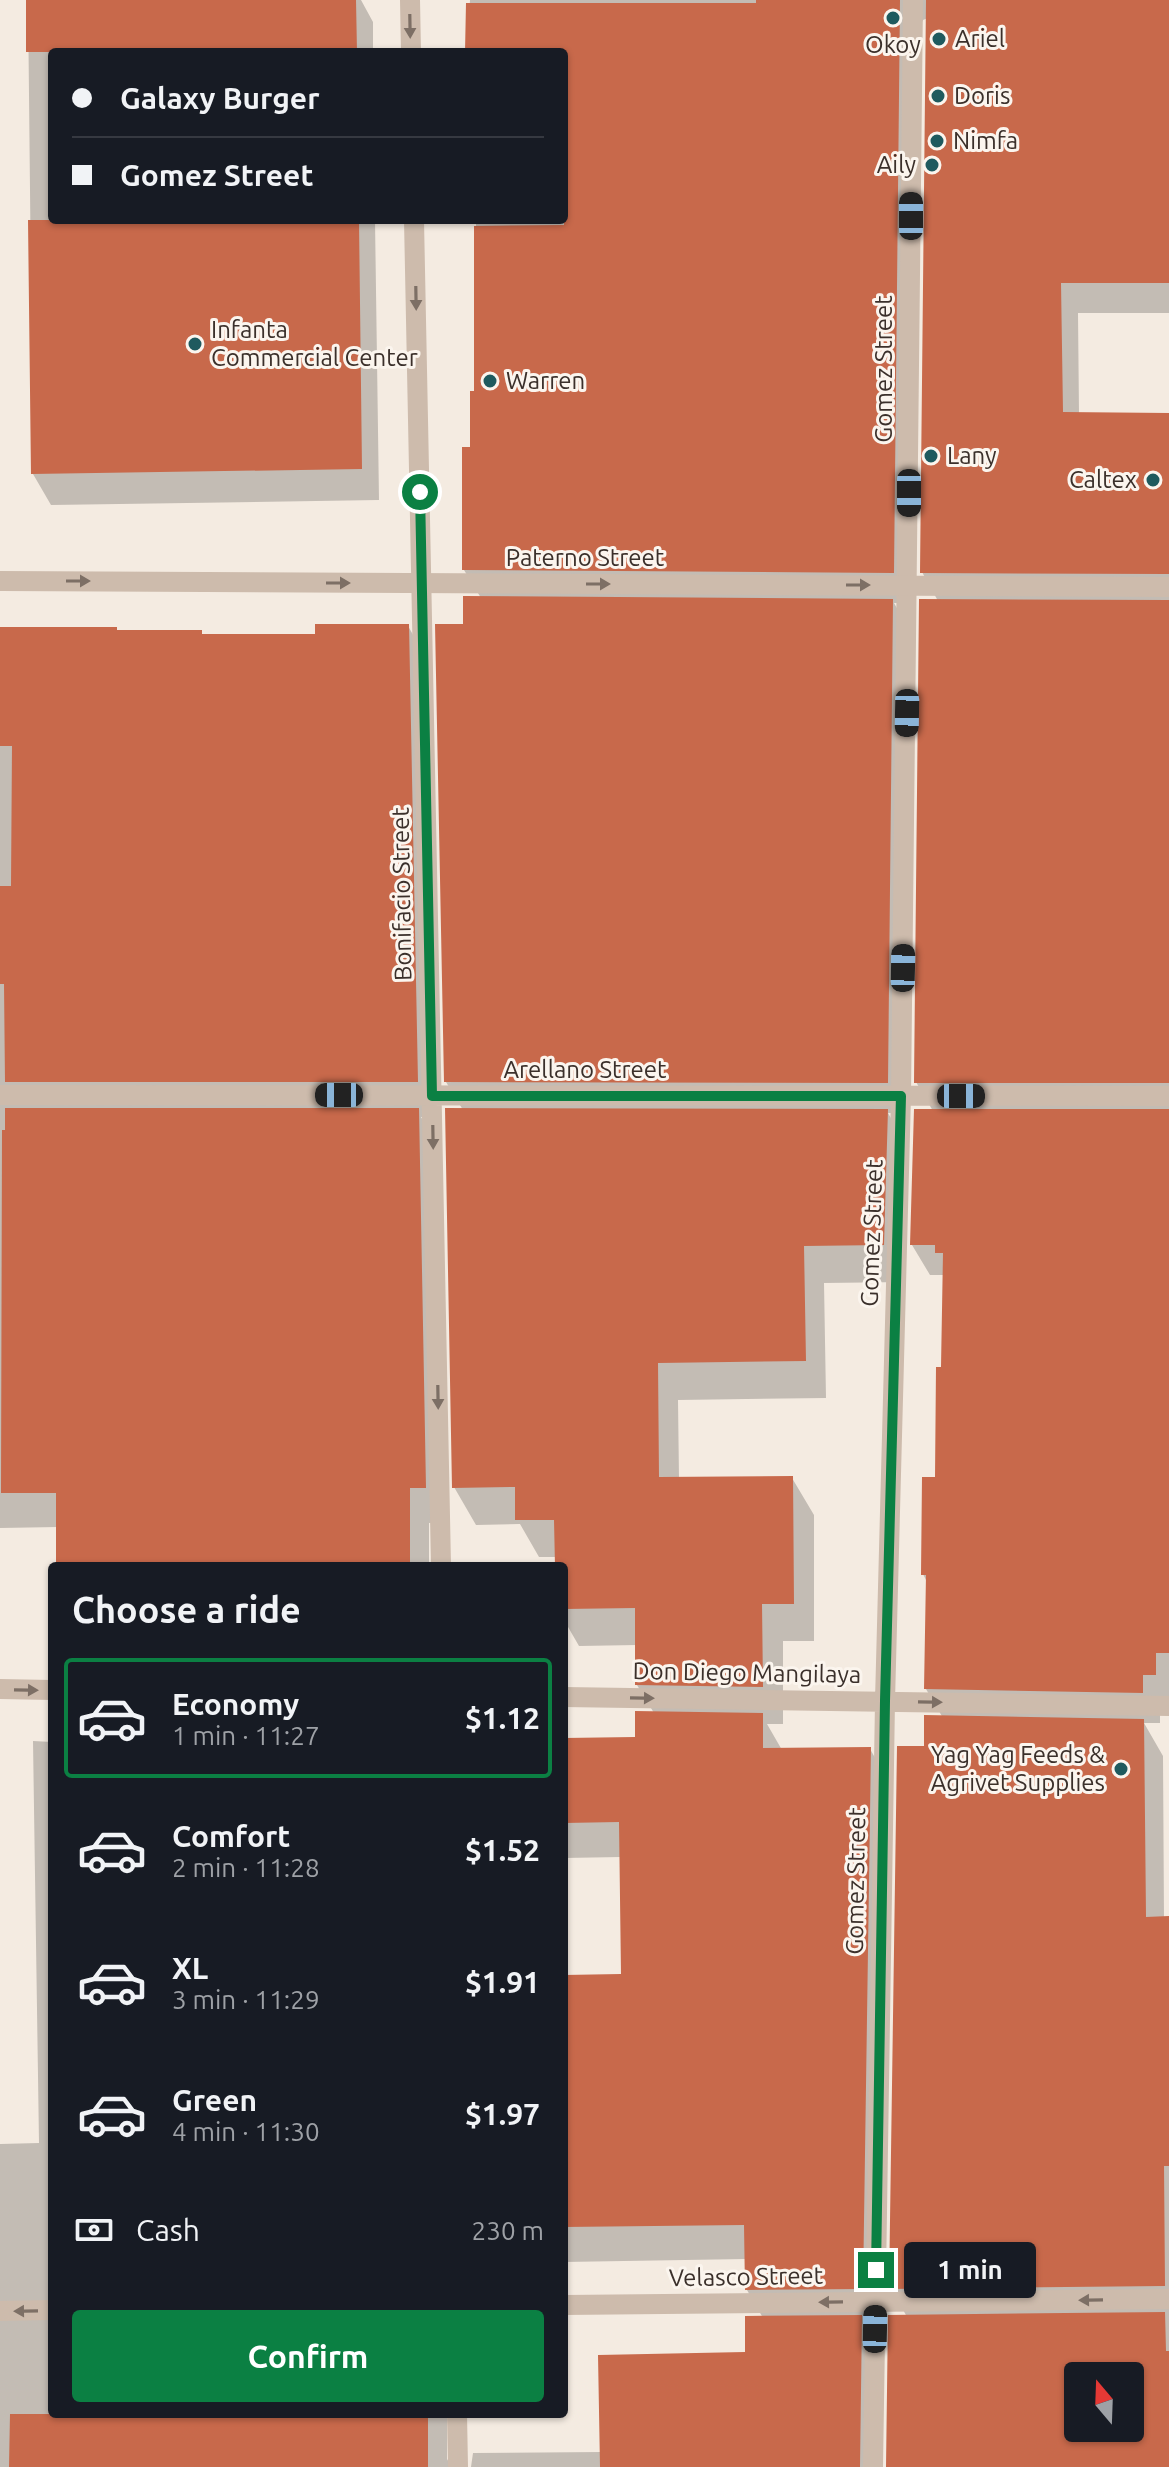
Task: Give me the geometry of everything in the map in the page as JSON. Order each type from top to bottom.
[{"type":"street","points":[[410,0],[411,48]]},
{"type":"street","name":"Gomez Street","points":[[873,2467],[885,1701],[901,1096],[913,0]]},
{"type":"street","name":"Bonifacio Street","points":[[414,224],[441,1562]]},
{"type":"street","name":"Paterno Street","points":[[0,581],[1169,587]]},
{"type":"street","name":"Arellano Street","points":[[0,1095],[1169,1096]]},
{"type":"street","points":[[0,1689],[48,1690]]},
{"type":"street","name":"Don Diego Mangilaya","points":[[568,1697],[1169,1706]]},
{"type":"street","name":"Velasco Street","points":[[568,2305],[1169,2299]]},
{"type":"street","points":[[0,2311],[48,2310]]},
{"type":"street","points":[[457,2418],[458,2467]]},
{"type":"building","points":[[26,0],[356,0],[357,48],[48,48],[48,52],[26,52]]},
{"type":"building","points":[[756,0],[900,0],[894,573],[462,570],[462,447],[470,447],[470,391],[474,391],[474,226],[568,224],[568,48],[465,48],[466,3],[756,3]]},
{"type":"building","points":[[926,0],[1169,0],[1169,283],[1061,283],[1063,412],[1169,413],[1169,574],[920,573]]},
{"type":"building","name":"Infanta Commercial Center","points":[[28,220],[48,220],[48,224],[359,224],[362,469],[31,474]]},
{"type":"building","points":[[463,596],[893,599],[888,1083],[444,1082],[435,624],[463,624]]},
{"type":"building","points":[[919,599],[1169,600],[1169,1083],[914,1083]]},
{"type":"building","points":[[315,624],[409,624],[418,1082],[5,1082],[4,984],[0,984],[0,886],[11,886],[12,746],[0,746],[0,627],[117,627],[117,630],[202,630],[202,634],[315,634]]},
{"type":"building","points":[[5,1108],[419,1108],[426,1488],[410,1488],[410,1562],[56,1562],[56,1493],[1,1493],[2,1130],[5,1130]]},
{"type":"building","points":[[445,1108],[888,1109],[884,1245],[804,1246],[806,1361],[658,1363],[659,1477],[793,1476],[794,1604],[762,1604],[763,1687],[635,1685],[635,1608],[568,1609],[568,1562],[555,1562],[554,1520],[515,1520],[515,1487],[452,1488]]},
{"type":"building","points":[[914,1109],[1169,1109],[1169,1653],[1156,1653],[1156,1675],[1143,1675],[1143,1693],[924,1689],[926,1575],[921,1575],[922,1477],[935,1477],[936,1367],[941,1367],[943,1253],[935,1253],[935,1245],[910,1245]]},
{"type":"building","points":[[635,1711],[763,1713],[763,1748],[871,1747],[863,2289],[745,2290],[744,2225],[568,2227],[568,1975],[621,1974],[619,1822],[568,1823],[568,1738],[635,1737]]},
{"type":"building","points":[[924,1715],[1144,1719],[1146,1917],[1169,1916],[1169,2166],[1164,2166],[1165,2286],[889,2289],[897,1746],[924,1746]]},
{"type":"building","points":[[1165,2312],[1166,2351],[1169,2351],[1169,2467],[886,2467],[888,2315]]},
{"type":"building","points":[[862,2315],[860,2467],[600,2467],[598,2355],[745,2352],[745,2316]]},
{"type":"building","points":[[10,2414],[48,2414],[48,2418],[428,2418],[428,2467],[9,2467]]},
{"type":"place","name":"Okoy","points":[[893,18]]},
{"type":"place","name":"Ariel","points":[[939,39]]},
{"type":"place","name":"Doris","points":[[938,96]]},
{"type":"place","name":"Nimfa","points":[[937,141]]},
{"type":"place","name":"Aily","points":[[932,165]]},
{"type":"place","name":"Infanta Commercial Center","points":[[195,344]]},
{"type":"place","name":"Warren","points":[[490,381]]},
{"type":"place","name":"Lany","points":[[931,456]]},
{"type":"place","name":"Caltex","points":[[1153,480]]},
{"type":"place","name":"Yag Yag Feeds & Agrivet Supplies","points":[[1121,1769]]},
{"type":"route","points":[[420,492],[432,1096],[901,1096],[885,1701],[876,2270]]}]
